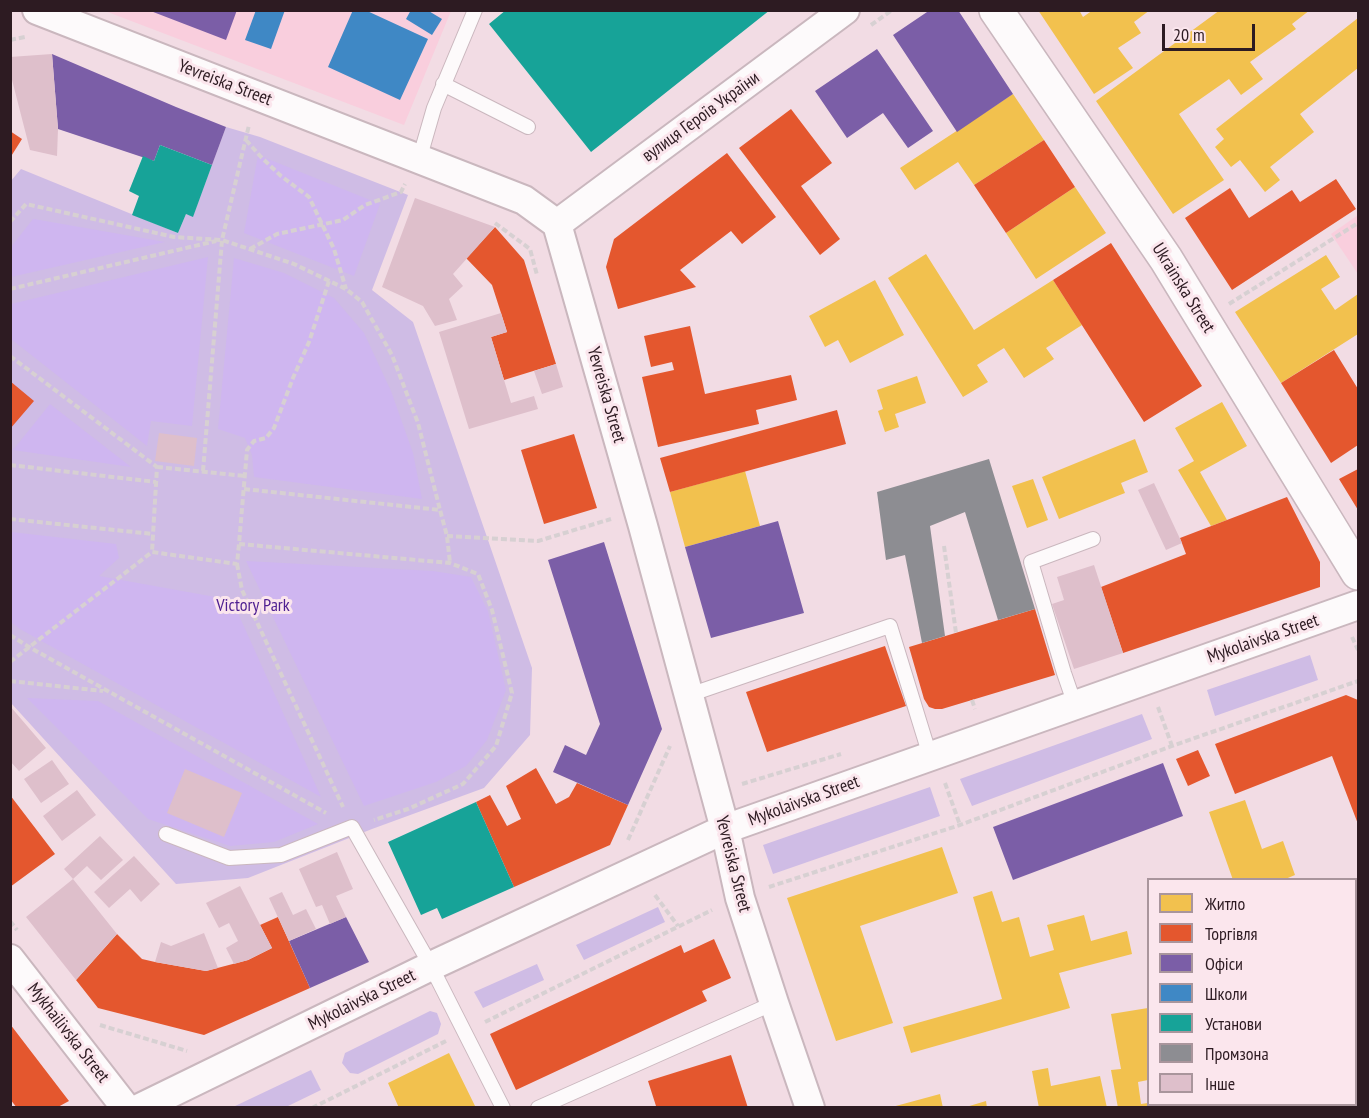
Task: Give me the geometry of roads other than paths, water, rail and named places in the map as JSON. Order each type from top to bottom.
[{"type":"street","name":"вулиця Героїв України","points":[[556,224],[845,10]]},
{"type":"street","name":"Ukrainska Street","points":[[996,10],[1166,259],[1359,573]]},
{"type":"street","name":"Yevreiska Street","points":[[35,23],[419,159],[524,200],[556,224],[640,515],[725,829],[740,898],[810,1107]]},
{"type":"street","name":"Mykolaivska Street","points":[[141,1107],[431,966],[725,829],[1359,605]]},
{"type":"street","name":"Mykhailivska Street","points":[[10,959],[126,1107]]},
{"type":"lane","points":[[419,159],[443,84],[475,10]]},
{"type":"lane","points":[[443,84],[528,127]]},
{"type":"lane","points":[[1075,705],[1031,562],[1093,539]]},
{"type":"lane","points":[[689,695],[890,626],[930,756]]},
{"type":"lane","points":[[166,834],[229,858],[281,855],[352,827],[431,966],[503,1107]]},
{"type":"lane","points":[[538,1107],[774,1003]]},
{"type":"park label","name":"Victory Park","points":[[253,606]]}]
